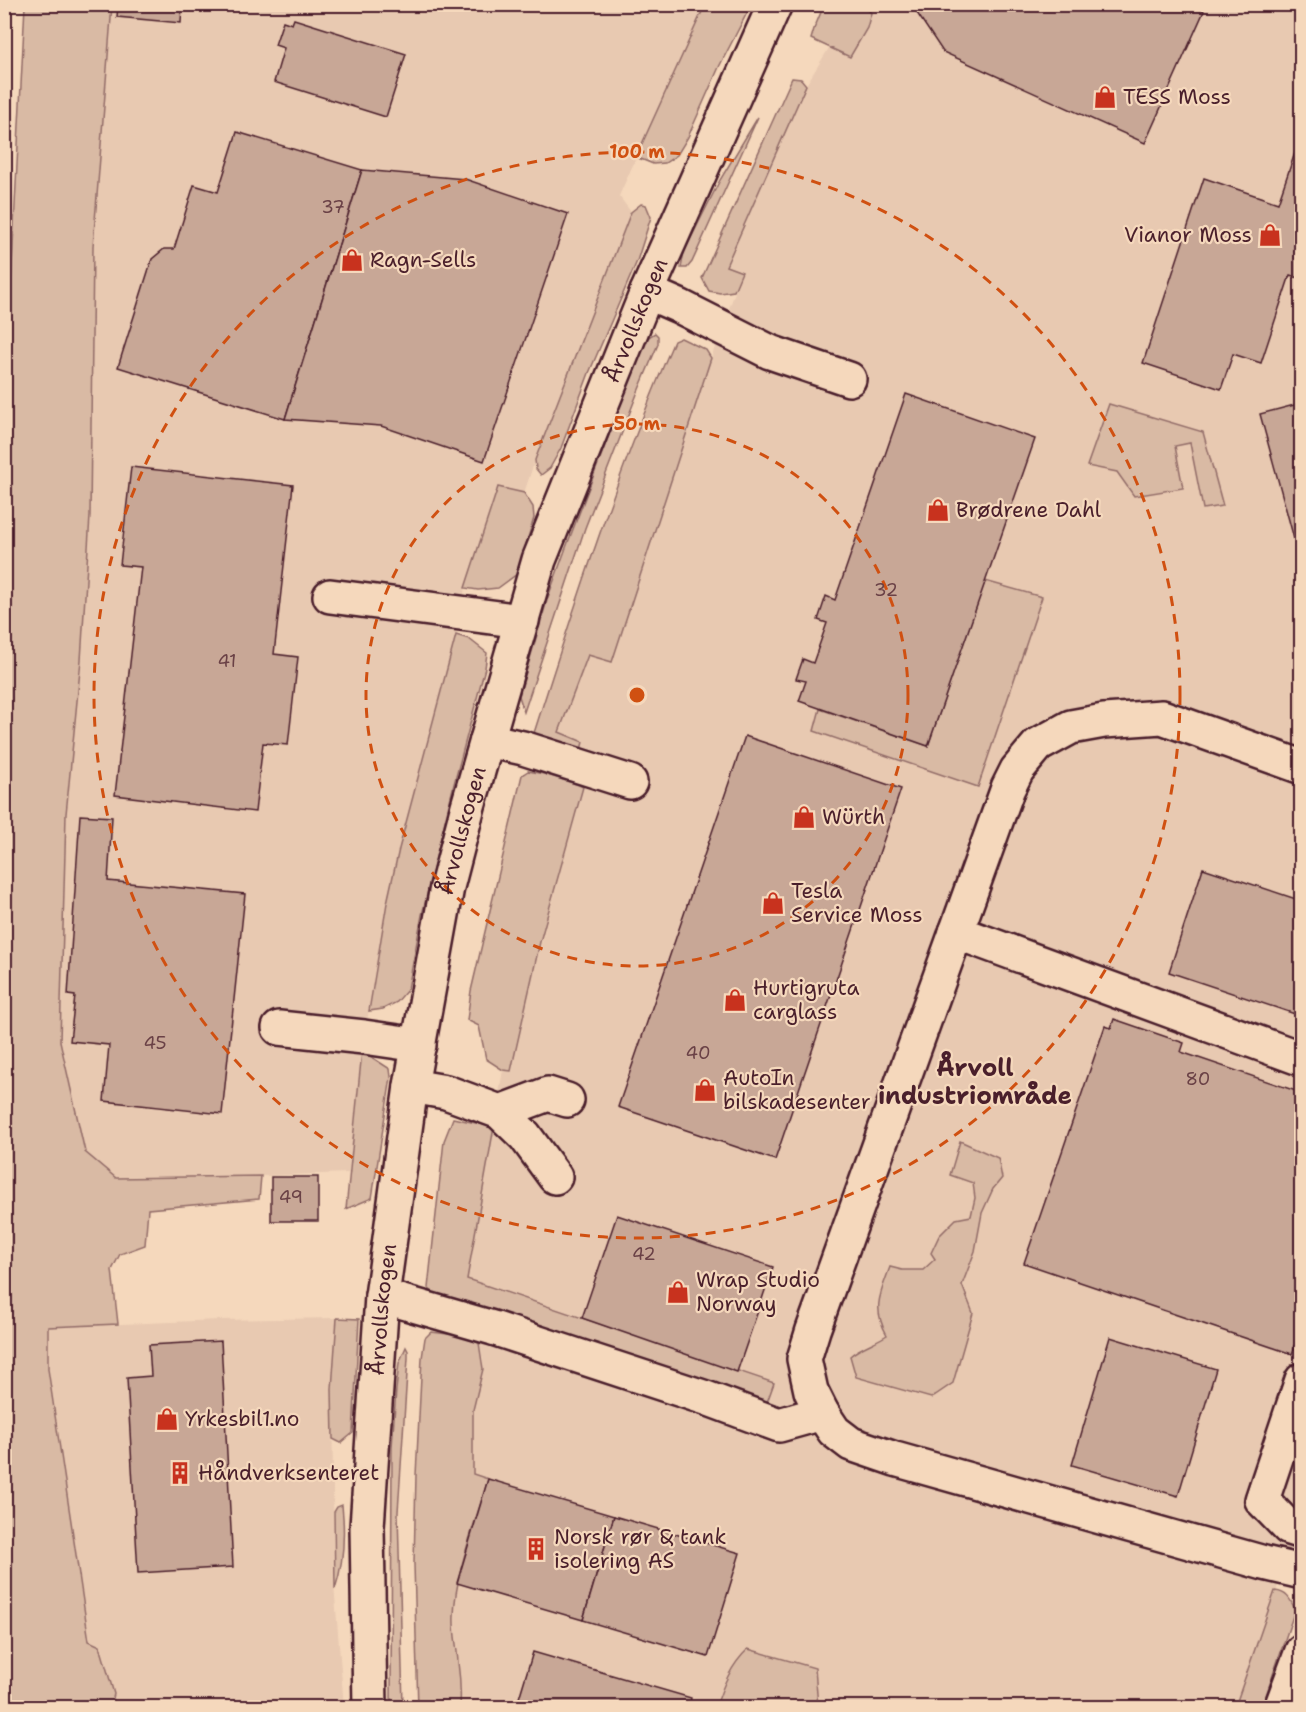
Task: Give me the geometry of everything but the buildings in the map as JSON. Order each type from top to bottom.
[{"type":"street","name":"Årvollskogen","points":[[370,1707],[367,1527],[382,1296],[411,1086],[447,887],[539,560],[647,292],[775,4]]},
{"type":"street","points":[[647,292],[770,352],[849,379]]},
{"type":"street","points":[[330,596],[522,621]]},
{"type":"street","points":[[1302,767],[1162,717],[1104,721],[1071,727],[1038,745],[1017,770],[1008,788],[804,1359],[811,1391],[822,1413],[834,1431],[851,1444],[895,1459],[1302,1572]]},
{"type":"street","points":[[487,740],[523,748],[630,782]]},
{"type":"street","points":[[956,932],[1302,1059]]},
{"type":"street","points":[[279,1028],[419,1045]]},
{"type":"street","points":[[411,1086],[446,1092],[500,1112],[525,1136],[555,1177]]},
{"type":"street","points":[[500,1112],[548,1094],[567,1100]]},
{"type":"street","points":[[382,1296],[493,1328],[706,1398],[779,1425],[822,1413]]},
{"type":"street","points":[[1302,1380],[1262,1500],[1289,1528],[1302,1532]]},
{"type":"street","points":[[1281,1707],[1302,1651]]},
{"type":"shaded area","points":[[25,5],[112,5],[93,246],[90,516],[81,660],[66,814],[60,1041],[85,1152],[116,1178],[261,1176],[259,1199],[148,1209],[145,1245],[120,1254],[112,1270],[118,1324],[48,1327],[48,1369],[89,1641],[100,1646],[114,1694],[111,1707],[5,1707],[4,373],[11,285]]},
{"type":"shaded area","points":[[112,5],[705,5],[619,196],[631,212],[524,493],[498,487],[465,588],[456,635],[399,849],[387,903],[362,1051],[349,1173],[116,1179],[85,1152],[60,1041],[66,814],[81,660],[90,516],[93,246]]},
{"type":"shaded area","points":[[705,5],[751,5],[719,67],[688,137],[677,155],[665,163],[653,164],[636,157]]},
{"type":"shaded area","points":[[824,5],[864,5],[871,13],[867,28],[850,57],[811,39]]},
{"type":"shaded area","points":[[847,5],[1301,5],[1302,1518],[1235,1707],[460,1707],[461,1694],[454,1632],[457,1583],[488,1479],[473,1474],[472,1459],[473,1410],[483,1360],[479,1343],[457,1335],[503,1070],[511,1070],[532,978],[583,787],[581,750],[559,732],[588,655],[612,661],[711,358],[742,273],[726,267],[806,85],[829,48]]},
{"type":"shaded area","points":[[792,78],[801,79],[806,85],[726,266],[742,272],[734,291],[720,293],[709,291],[702,278]]},
{"type":"shaded area","points":[[758,117],[692,262],[687,268],[681,268],[684,252],[720,180]]},
{"type":"shaded area","points":[[641,204],[646,205],[651,217],[637,261],[589,373],[561,448],[550,468],[541,475],[536,469],[535,460],[631,212]]},
{"type":"shaded area","points":[[655,333],[658,336],[658,344],[585,528],[524,712],[519,696],[548,597],[645,341]]},
{"type":"shaded area","points":[[681,338],[706,350],[711,358],[612,662],[588,655],[559,732],[583,742],[581,750],[550,742],[534,733],[582,585],[635,438],[674,341]]},
{"type":"shaded area","points":[[1109,404],[1203,432],[1223,506],[1203,509],[1190,443],[1175,446],[1183,488],[1134,496],[1117,472],[1087,466]]},
{"type":"shaded area","points":[[498,487],[524,493],[533,507],[534,518],[517,574],[498,588],[478,590],[465,588]]},
{"type":"shaded area","points":[[985,581],[1042,597],[978,787],[814,731],[820,709],[928,746]]},
{"type":"shaded area","points":[[456,635],[469,639],[487,653],[485,668],[422,915],[408,989],[397,1002],[383,1009],[369,1011],[387,903],[399,849]]},
{"type":"shaded area","points":[[528,771],[583,787],[540,942],[511,1071],[503,1070],[486,1059],[479,1026],[467,1020],[471,991],[522,775]]},
{"type":"shaded area","points":[[362,1051],[390,1069],[391,1077],[372,1198],[346,1209]]},
{"type":"shaded area","points":[[453,1118],[494,1127],[467,1279],[774,1383],[766,1405],[462,1301],[436,1295],[428,1288],[444,1141]]},
{"type":"shaded area","points":[[960,1141],[998,1158],[1002,1178],[993,1189],[982,1213],[975,1251],[962,1285],[973,1313],[953,1383],[931,1398],[856,1377],[850,1356],[887,1335],[880,1317],[879,1301],[890,1267],[902,1270],[923,1270],[935,1259],[931,1253],[939,1236],[956,1219],[971,1216],[975,1198],[973,1183],[950,1175]]},
{"type":"shaded area","points":[[337,1318],[332,1389],[334,1584],[344,1707],[111,1707],[114,1694],[100,1647],[89,1641],[48,1369],[48,1327]]},
{"type":"shaded area","points":[[337,1318],[359,1319],[353,1433],[341,1443],[333,1439],[332,1389]]},
{"type":"shaded area","points":[[431,1332],[457,1335],[479,1343],[483,1369],[473,1410],[473,1474],[488,1479],[462,1565],[455,1599],[454,1628],[460,1679],[460,1707],[418,1708],[414,1564],[416,1475],[422,1358],[425,1338]]},
{"type":"shaded area","points":[[406,1347],[408,1358],[398,1512],[403,1707],[391,1708],[392,1447],[399,1363]]},
{"type":"shaded area","points":[[342,1505],[343,1548],[335,1589],[334,1512]]},
{"type":"shaded area","points":[[1275,1591],[1288,1597],[1295,1610],[1262,1707],[1235,1707]]},
{"type":"shaded area","points":[[748,1649],[815,1668],[818,1707],[716,1707],[728,1676]]},
{"type":"place","name":"TESS Moss","points":[[1105,97]]},
{"type":"place","name":"Vianor Moss","points":[[1270,235]]},
{"type":"place","name":"Ragn-Sells","points":[[352,260]]},
{"type":"place","name":"Brødrene Dahl","points":[[938,510]]},
{"type":"place","name":"Würth","points":[[804,817]]},
{"type":"place","name":"Tesla Service Moss","points":[[773,903]]},
{"type":"place","name":"Hurtigruta carglass","points":[[735,1000]]},
{"type":"place","name":"AutoIn bilskadesenter","points":[[705,1090]]},
{"type":"place","name":"Wrap Studio Norway","points":[[678,1292]]},
{"type":"place","name":"Yrkesbil1.no","points":[[167,1419]]},
{"type":"place","name":"Håndverksenteret","points":[[180,1473]]},
{"type":"place","name":"Norsk rør & tank isolering AS","points":[[536,1549]]},
{"type":"district","name":"Årvoll industriområde","points":[[975,1082]]}]
